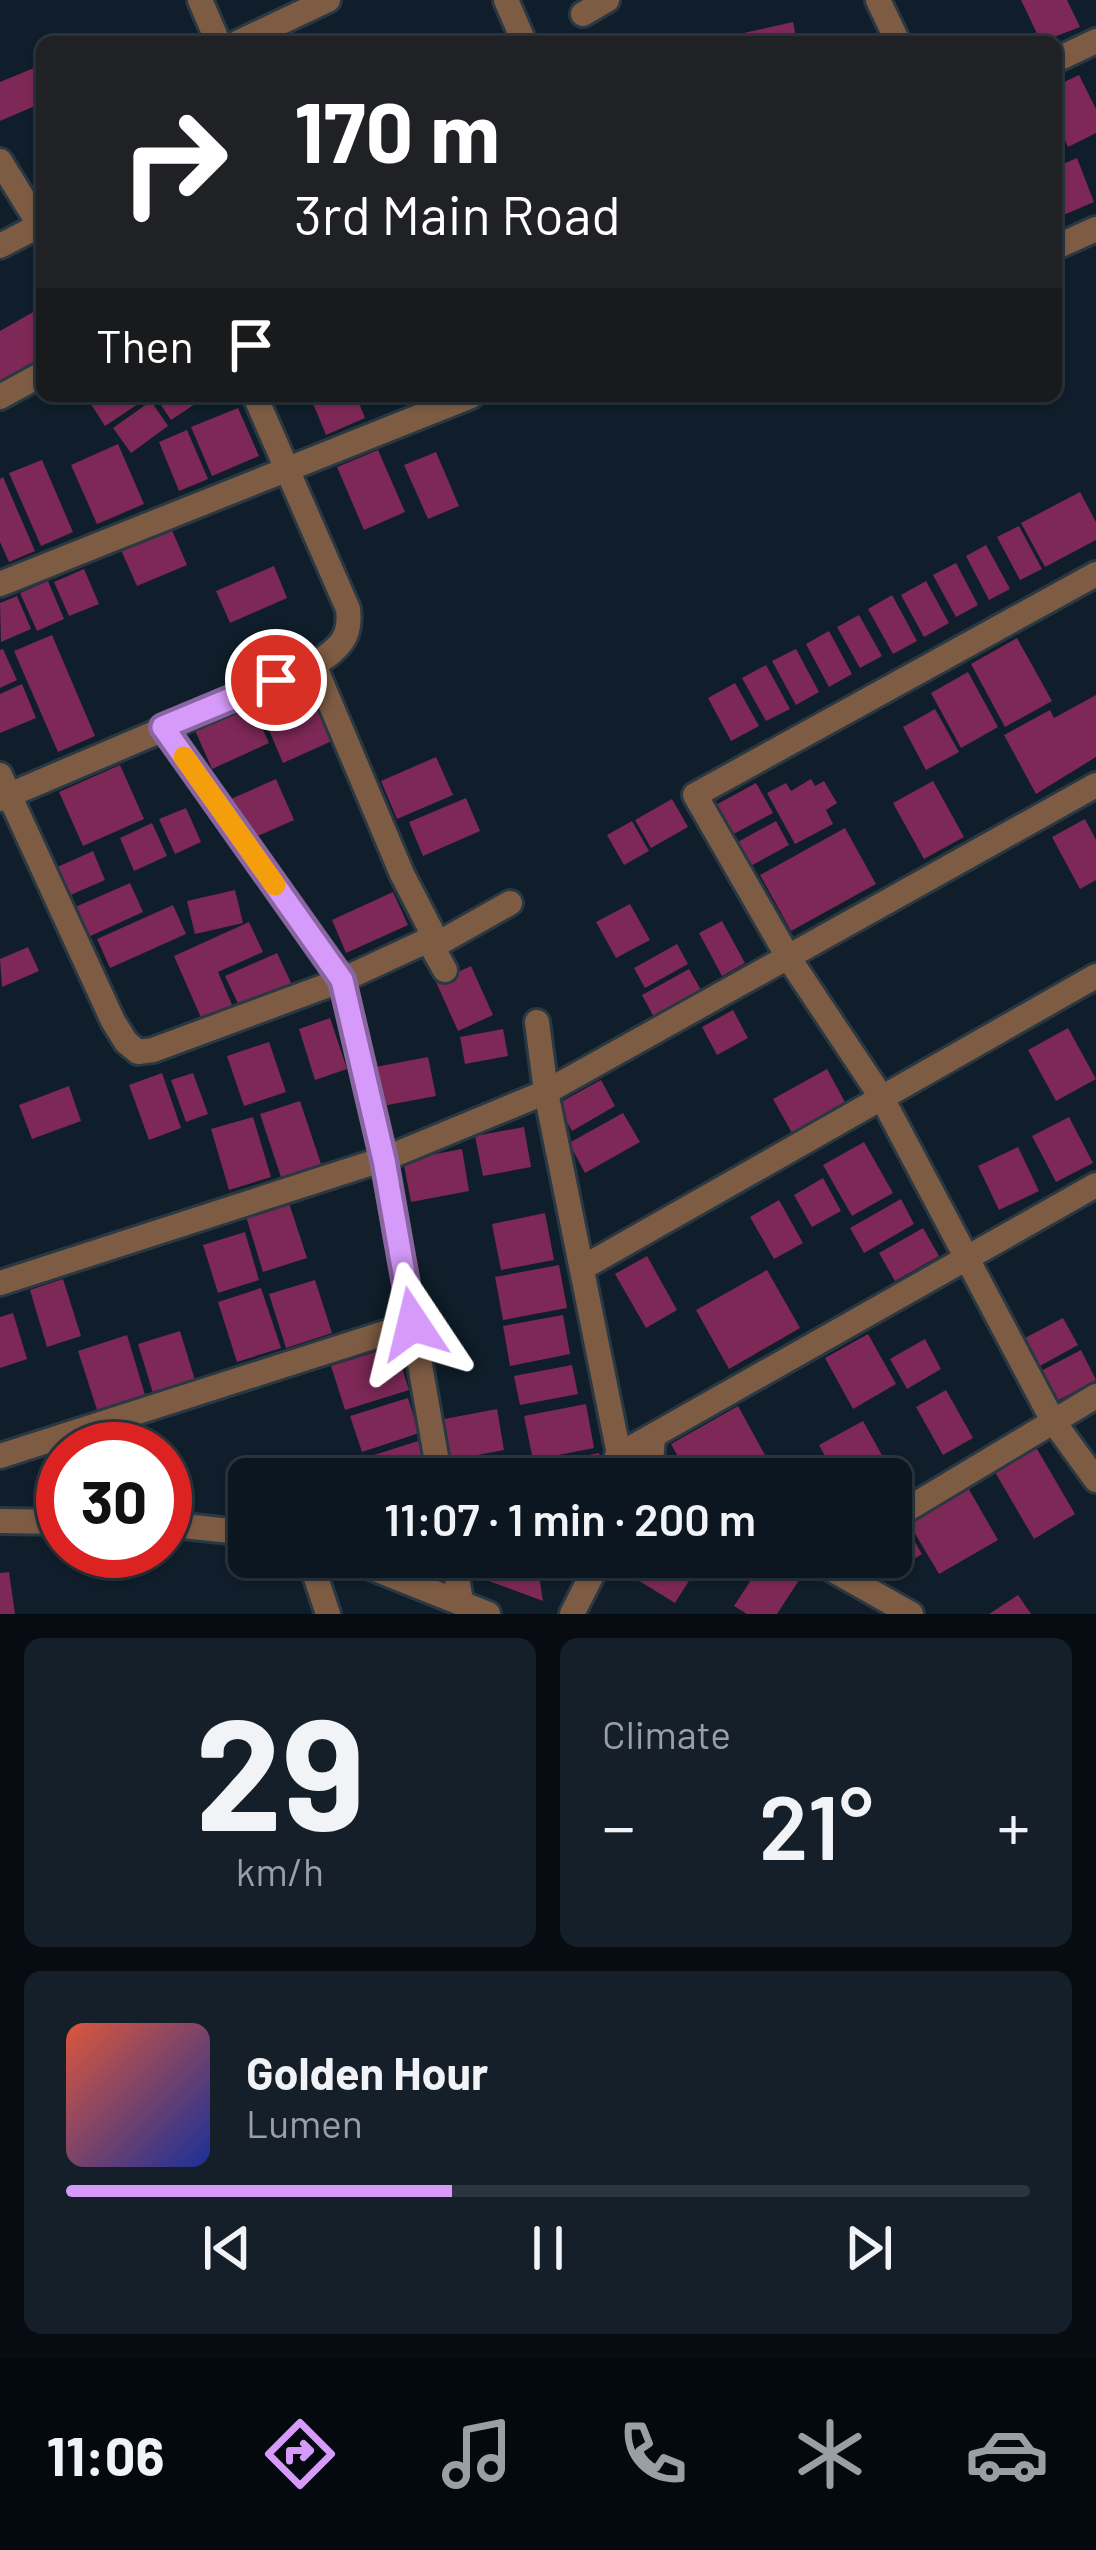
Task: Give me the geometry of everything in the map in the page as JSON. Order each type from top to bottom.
[{"type":"street","points":[[200,0],[215,36]]},
{"type":"street","points":[[252,36],[328,0]]},
{"type":"street","points":[[506,0],[521,36]]},
{"type":"street","points":[[584,14],[607,0]]},
{"type":"street","points":[[878,0],[895,36]]},
{"type":"street","points":[[1062,58],[1096,41]]},
{"type":"street","points":[[0,160],[36,219]]},
{"type":"street","points":[[0,245],[36,229]]},
{"type":"street","points":[[1062,245],[1096,229]]},
{"type":"street","points":[[0,397],[36,377]]},
{"type":"street","points":[[258,402],[348,609],[350,625],[340,646],[314,665],[3,790],[113,1021],[138,1052],[153,1050],[342,980],[510,904]]},
{"type":"street","points":[[0,584],[457,402]]},
{"type":"street","points":[[1096,574],[695,795],[788,957],[882,1098],[1053,1421],[1096,1480]]},
{"type":"street","points":[[314,665],[402,874],[432,932],[428,944]]},
{"type":"street","points":[[163,727],[342,980],[384,1160],[436,1458]]},
{"type":"street","points":[[0,1283],[384,1160],[546,1092],[1096,785]]},
{"type":"street","points":[[428,944],[446,970]]},
{"type":"street","points":[[584,1268],[1096,976]]},
{"type":"street","points":[[537,1022],[546,1092],[584,1268],[636,1458]]},
{"type":"street","points":[[646,1458],[653,1439],[1096,1185]]},
{"type":"street","points":[[0,1456],[413,1324]]},
{"type":"street","points":[[912,1506],[1096,1396]]},
{"type":"street","points":[[0,1522],[36,1522]]},
{"type":"street","points":[[192,1527],[228,1531]]},
{"type":"street","points":[[316,1578],[328,1614]]},
{"type":"street","points":[[402,1578],[488,1614]]},
{"type":"street","points":[[457,1578],[461,1600]]},
{"type":"street","points":[[572,1614],[590,1578]]},
{"type":"street","points":[[844,1578],[882,1607],[911,1614]]},
{"type":"building","points":[[1021,0],[1067,0],[1080,27],[1057,36],[1038,36]]},
{"type":"building","points":[[793,22],[796,36],[730,36]]},
{"type":"building","points":[[34,68],[36,106],[0,121],[0,82]]},
{"type":"building","points":[[1079,75],[1096,109],[1096,133],[1068,147],[1062,142],[1062,83]]},
{"type":"building","points":[[1077,158],[1094,202],[1062,216],[1062,164]]},
{"type":"building","points":[[36,310],[36,362],[0,383],[0,331]]},
{"type":"building","points":[[90,402],[141,402],[105,426]]},
{"type":"building","points":[[150,402],[168,426],[131,453],[113,428]]},
{"type":"building","points":[[159,402],[198,402],[171,420]]},
{"type":"building","points":[[312,402],[358,402],[365,418],[326,435]]},
{"type":"building","points":[[238,408],[259,456],[212,476],[191,427]]},
{"type":"building","points":[[187,430],[208,479],[179,491],[159,442]]},
{"type":"building","points":[[118,444],[144,504],[97,524],[71,465]]},
{"type":"building","points":[[378,450],[405,512],[364,530],[337,467]]},
{"type":"building","points":[[436,452],[459,506],[428,519],[404,465]]},
{"type":"building","points":[[42,460],[73,532],[41,546],[9,473]]},
{"type":"building","points":[[3,477],[35,551],[9,562],[0,542]]},
{"type":"building","points":[[1080,492],[1096,522],[1096,540],[1045,567],[1021,523]]},
{"type":"building","points":[[1019,526],[1042,569],[1020,580],[997,537]]},
{"type":"building","points":[[171,528],[187,565],[137,586],[121,550]]},
{"type":"building","points":[[986,545],[1010,589],[989,600],[966,556]]},
{"type":"building","points":[[956,563],[978,605],[956,617],[933,575]]},
{"type":"building","points":[[274,566],[287,598],[230,623],[216,591]]},
{"type":"building","points":[[84,569],[99,604],[69,616],[54,582]]},
{"type":"building","points":[[48,581],[64,619],[37,631],[20,593]]},
{"type":"building","points":[[926,581],[949,623],[924,637],[901,595]]},
{"type":"building","points":[[892,595],[917,641],[893,654],[868,609]]},
{"type":"building","points":[[17,596],[31,629],[1,642],[0,603]]},
{"type":"building","points":[[859,615],[882,656],[860,668],[837,627]]},
{"type":"building","points":[[829,631],[852,674],[829,687],[806,644]]},
{"type":"building","points":[[52,635],[95,736],[58,752],[14,651]]},
{"type":"building","points":[[1017,638],[1052,701],[1005,727],[971,664]]},
{"type":"building","points":[[796,649],[819,692],[796,705],[772,661]]},
{"type":"building","points":[[0,650],[17,680],[0,688]]},
{"type":"building","points":[[766,665],[790,709],[766,721],[742,678]]},
{"type":"building","points":[[968,672],[998,727],[961,748],[931,693]]},
{"type":"building","points":[[735,683],[759,726],[731,741],[708,698]]},
{"type":"building","points":[[22,684],[36,718],[0,733],[0,694]]},
{"type":"building","points":[[308,688],[332,741],[283,763],[260,709]]},
{"type":"building","points":[[1096,695],[1096,757],[1036,794],[1004,735],[1050,710],[1054,718]]},
{"type":"building","points":[[251,703],[269,743],[212,769],[194,728]]},
{"type":"building","points":[[935,709],[959,752],[926,770],[903,727]]},
{"type":"building","points":[[436,757],[453,795],[397,819],[381,781]]},
{"type":"building","points":[[120,765],[144,819],[83,846],[59,792]]},
{"type":"building","points":[[276,779],[294,820],[249,840],[231,799]]},
{"type":"building","points":[[811,779],[815,786],[824,781],[837,803],[826,810],[833,824],[795,844],[767,793],[786,783],[791,791]]},
{"type":"building","points":[[933,781],[964,837],[924,859],[893,803]]},
{"type":"building","points":[[756,783],[773,813],[728,837],[712,807]]},
{"type":"building","points":[[466,798],[480,831],[423,856],[409,822]]},
{"type":"building","points":[[672,799],[688,827],[651,848],[635,820]]},
{"type":"building","points":[[186,808],[201,842],[175,854],[159,819]]},
{"type":"building","points":[[1085,819],[1096,840],[1096,880],[1080,889],[1052,837]]},
{"type":"building","points":[[632,821],[649,851],[624,865],[607,835]]},
{"type":"building","points":[[776,821],[789,845],[749,867],[736,843]]},
{"type":"building","points":[[152,823],[167,856],[134,871],[120,838]]},
{"type":"building","points":[[845,828],[876,884],[791,931],[760,875]]},
{"type":"building","points":[[93,851],[105,880],[66,897],[53,869]]},
{"type":"building","points":[[130,883],[143,912],[86,938],[73,908]]},
{"type":"building","points":[[235,890],[243,923],[195,934],[187,901]]},
{"type":"building","points":[[393,892],[408,925],[346,953],[332,920]]},
{"type":"building","points":[[630,904],[650,940],[616,958],[596,922]]},
{"type":"building","points":[[173,905],[186,934],[110,968],[97,939]]},
{"type":"building","points":[[722,921],[745,963],[722,976],[699,933]]},
{"type":"building","points":[[249,922],[263,952],[218,972],[233,1007],[202,1020],[174,956]]},
{"type":"building","points":[[677,944],[688,964],[645,988],[634,968]]},
{"type":"building","points":[[28,947],[39,971],[2,987],[0,959]]},
{"type":"building","points":[[277,953],[292,985],[240,1008],[225,976]]},
{"type":"building","points":[[471,966],[493,1015],[458,1031],[436,982]]},
{"type":"building","points":[[689,969],[704,995],[656,1021],[642,995]]},
{"type":"building","points":[[733,1010],[748,1038],[717,1055],[702,1027]]},
{"type":"building","points":[[330,1018],[347,1069],[315,1080],[299,1029]]},
{"type":"building","points":[[1068,1028],[1096,1079],[1056,1101],[1028,1050]]},
{"type":"building","points":[[503,1029],[508,1056],[465,1064],[460,1037]]},
{"type":"building","points":[[269,1042],[286,1092],[244,1106],[227,1056]]},
{"type":"building","points":[[428,1057],[436,1096],[377,1107],[370,1068]]},
{"type":"building","points":[[827,1069],[846,1104],[792,1133],[773,1099]]},
{"type":"building","points":[[162,1073],[181,1128],[149,1140],[129,1085]]},
{"type":"building","points":[[193,1073],[208,1114],[186,1122],[171,1080]]},
{"type":"building","points":[[601,1080],[615,1106],[572,1131],[557,1104]]},
{"type":"building","points":[[69,1086],[81,1121],[32,1139],[19,1105]]},
{"type":"building","points":[[300,1101],[321,1164],[281,1177],[260,1114]]},
{"type":"building","points":[[623,1113],[640,1142],[585,1173],[569,1143]]},
{"type":"building","points":[[253,1117],[271,1177],[229,1190],[211,1129]]},
{"type":"building","points":[[1069,1117],[1093,1163],[1056,1182],[1032,1136]]},
{"type":"building","points":[[524,1127],[531,1167],[483,1176],[475,1136]]},
{"type":"building","points":[[864,1142],[893,1193],[852,1216],[823,1165]]},
{"type":"building","points":[[1018,1147],[1039,1191],[999,1210],[978,1166]]},
{"type":"building","points":[[462,1149],[469,1191],[411,1202],[403,1160]]},
{"type":"building","points":[[823,1178],[841,1211],[812,1227],[794,1195]]},
{"type":"building","points":[[901,1199],[914,1224],[864,1253],[850,1228]]},
{"type":"building","points":[[288,1200],[307,1258],[263,1272],[245,1213]]},
{"type":"building","points":[[779,1200],[803,1243],[774,1259],[750,1217]]},
{"type":"building","points":[[545,1213],[554,1260],[501,1270],[492,1224]]},
{"type":"building","points":[[923,1228],[939,1256],[895,1281],[879,1253]]},
{"type":"building","points":[[245,1232],[259,1280],[218,1293],[203,1245]]},
{"type":"building","points":[[647,1256],[677,1310],[646,1328],[615,1274]]},
{"type":"building","points":[[559,1265],[567,1308],[503,1320],[495,1277]]},
{"type":"building","points":[[767,1270],[800,1328],[729,1369],[696,1310]]},
{"type":"building","points":[[63,1279],[81,1336],[47,1347],[30,1290]]},
{"type":"building","points":[[315,1280],[332,1333],[286,1348],[269,1294]]},
{"type":"building","points":[[261,1288],[281,1348],[237,1362],[218,1302]]},
{"type":"building","points":[[13,1313],[27,1359],[0,1368],[0,1317]]},
{"type":"building","points":[[563,1315],[570,1354],[510,1366],[503,1326]]},
{"type":"building","points":[[1063,1318],[1078,1345],[1038,1367],[1023,1339]]},
{"type":"building","points":[[180,1331],[195,1380],[153,1393],[138,1344]]},
{"type":"building","points":[[868,1334],[896,1384],[853,1409],[825,1358]]},
{"type":"building","points":[[127,1335],[146,1398],[98,1413],[78,1351]]},
{"type":"building","points":[[925,1339],[941,1369],[907,1389],[890,1359]]},
{"type":"building","points":[[395,1346],[409,1390],[345,1410],[331,1366]]},
{"type":"building","points":[[1081,1350],[1096,1380],[1057,1401],[1041,1371]]},
{"type":"building","points":[[572,1365],[578,1394],[520,1405],[514,1376]]},
{"type":"building","points":[[946,1390],[973,1438],[943,1455],[916,1407]]},
{"type":"building","points":[[408,1398],[419,1433],[362,1452],[350,1416]]},
{"type":"building","points":[[586,1404],[594,1448],[533,1458],[524,1416]]},
{"type":"building","points":[[738,1406],[767,1458],[679,1458],[671,1444]]},
{"type":"building","points":[[497,1409],[504,1450],[445,1458],[439,1420]]},
{"type":"building","points":[[863,1421],[883,1458],[826,1458],[819,1445]]},
{"type":"building","points":[[418,1441],[423,1458],[365,1458]]},
{"type":"building","points":[[1033,1442],[1075,1514],[1034,1539],[992,1467]]},
{"type":"building","points":[[967,1486],[998,1540],[939,1574],[912,1528],[912,1517]]},
{"type":"building","points":[[912,1537],[922,1554],[912,1560]]},
{"type":"building","points":[[9,1572],[15,1614],[0,1614],[0,1573]]},
{"type":"building","points":[[481,1578],[539,1578],[543,1601]]},
{"type":"building","points":[[634,1578],[691,1578],[675,1603]]},
{"type":"building","points":[[752,1578],[800,1578],[777,1614],[747,1614],[734,1606]]},
{"type":"building","points":[[862,1578],[884,1578],[868,1588]]},
{"type":"building","points":[[1018,1595],[1031,1614],[989,1614]]},
{"type":"slow traffic","points":[[184,757],[275,885]]},
{"type":"route","points":[[276,680],[163,727],[342,980],[384,1160],[413,1324]]}]
